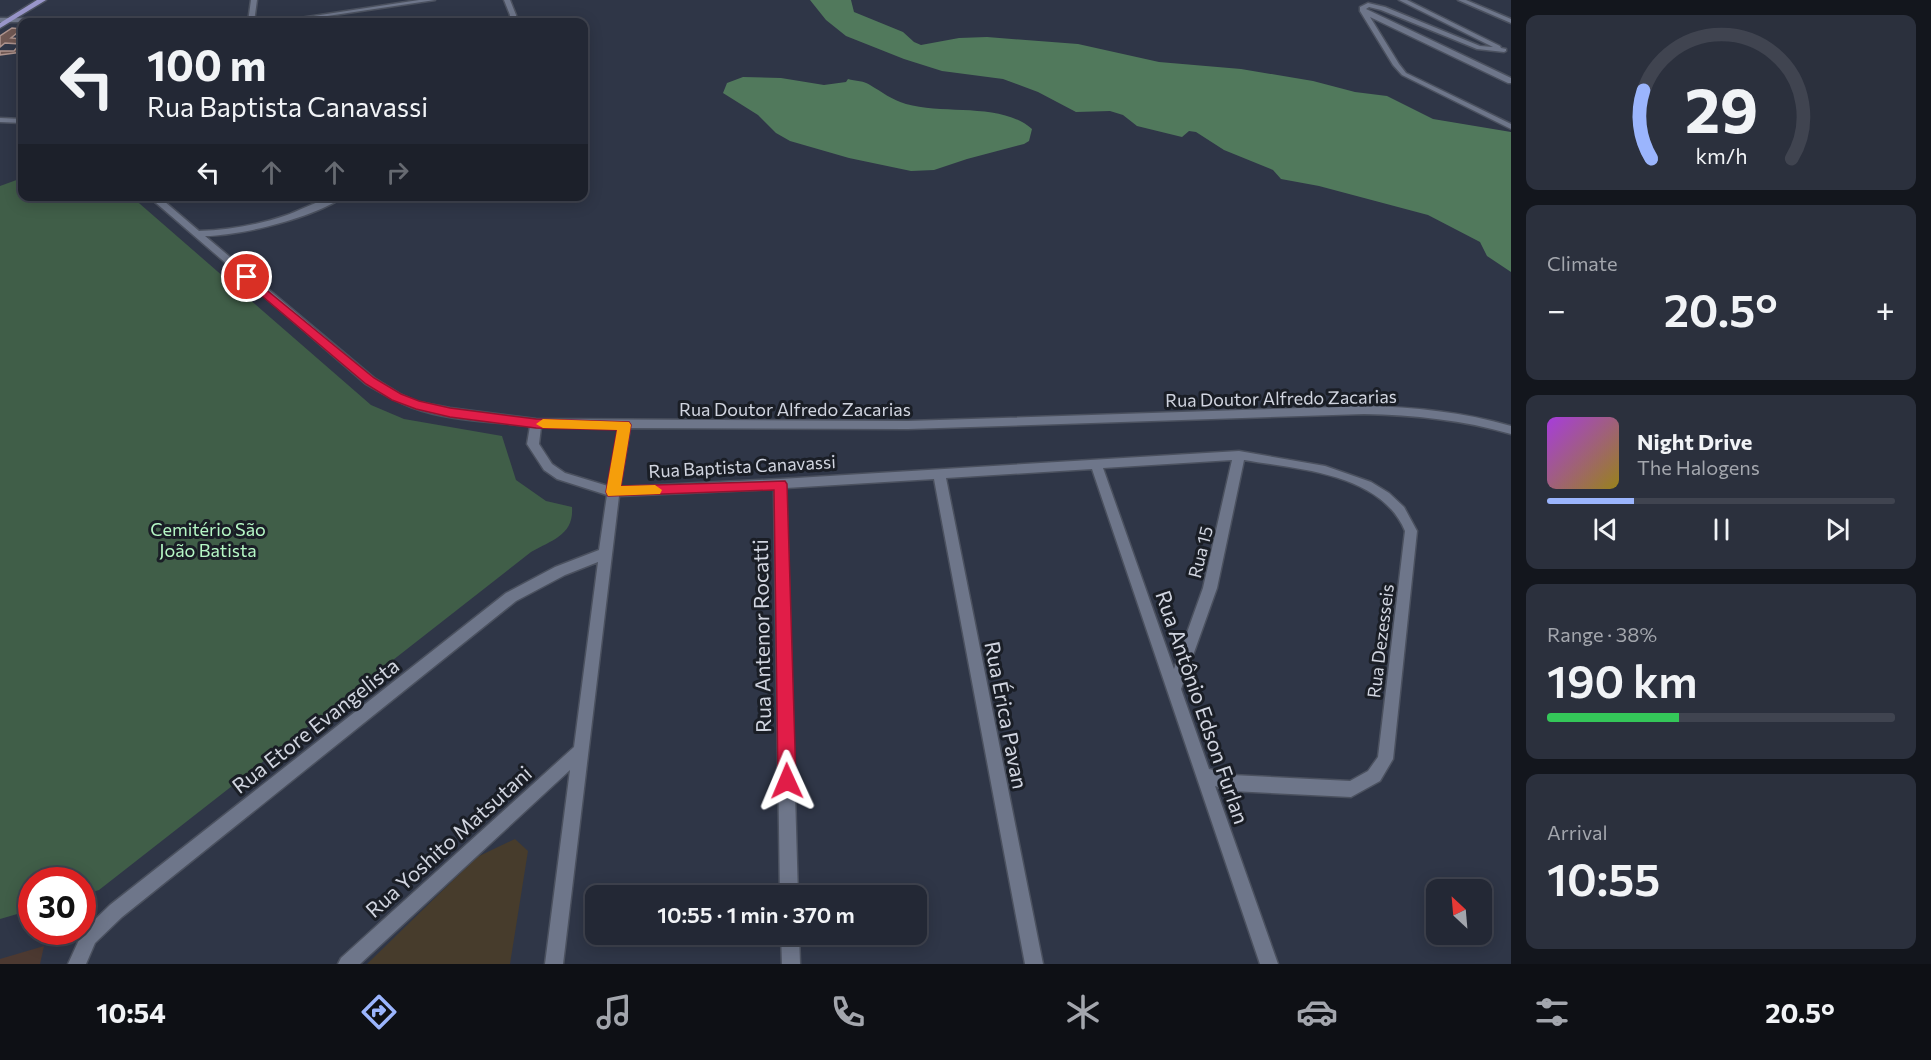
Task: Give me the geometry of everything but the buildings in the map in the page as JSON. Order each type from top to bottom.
[{"type":"main road","points":[[0,26],[42,0]]},
{"type":"street","points":[[252,18],[254,0]]},
{"type":"street","points":[[300,18],[382,4],[432,0]]},
{"type":"street","points":[[507,0],[512,18]]},
{"type":"street","points":[[1402,0],[1508,52]]},
{"type":"street","points":[[1461,0],[1511,21]]},
{"type":"street","points":[[1362,11],[1363,6],[1383,8],[1471,45],[1508,52]]},
{"type":"street","points":[[1362,11],[1511,81]]},
{"type":"street","points":[[1362,11],[1404,74],[1511,127]]},
{"type":"street","points":[[0,20],[18,19]]},
{"type":"street","points":[[0,26],[18,25]]},
{"type":"street","points":[[0,120],[18,121]]},
{"type":"street","name":"Rua Doutor Alfredo Zacarias","points":[[158,201],[370,381],[396,397],[416,405],[450,412],[536,423],[909,426],[1375,410],[1421,411],[1456,415],[1511,430]]},
{"type":"street","points":[[195,234],[217,234],[247,229],[313,210],[331,201]]},
{"type":"street","name":"Rua Baptista Canavassi","points":[[536,423],[533,444],[548,467],[561,476],[584,485],[613,492],[780,484],[1239,455]]},
{"type":"street","points":[[554,964],[613,492],[625,425]]},
{"type":"street","name":"Rua 15","points":[[1174,689],[1210,588],[1239,455]]},
{"type":"street","name":"Rua Dezesseis","points":[[1205,776],[1232,783],[1351,789],[1374,776],[1385,759],[1411,531],[1401,512],[1372,488],[1351,479],[1282,460],[1239,455]]},
{"type":"street","name":"Rua Antônio Edson Furlan","points":[[1096,464],[1269,964]]},
{"type":"street","name":"Rua Érica Pavan","points":[[939,474],[1034,964]]},
{"type":"street","name":"Rua Antenor Rocatti","points":[[780,484],[789,885]]},
{"type":"street","name":"Rua Etore Evangelista","points":[[77,964],[89,937],[116,911],[502,604],[534,584],[606,553]]},
{"type":"street","name":"Rua Yoshito Matsutani","points":[[347,964],[580,751]]},
{"type":"street","points":[[790,945],[791,964]]},
{"type":"shaded area","points":[[515,839],[528,851],[510,964],[367,964],[477,857]]},
{"type":"shaded area","points":[[44,946],[40,964],[0,964],[0,959]]},
{"type":"green space","points":[[810,0],[851,0],[854,12],[903,32],[921,45],[959,38],[987,37],[1078,44],[1159,62],[1241,69],[1313,81],[1355,92],[1387,96],[1433,119],[1511,132],[1511,272],[1487,256],[1480,242],[1428,215],[1319,186],[1281,179],[1273,170],[1224,150],[1196,132],[1189,131],[1182,137],[1137,126],[1123,115],[1110,111],[1076,112],[1038,92],[1003,79],[942,71],[904,59],[846,36],[826,20]]},
{"type":"green space","points":[[743,77],[781,78],[824,85],[846,82],[848,79],[868,84],[906,104],[1005,115],[1032,129],[1029,141],[1024,144],[934,170],[911,171],[849,158],[790,141],[776,133],[758,115],[723,93],[727,83]]},
{"type":"green space","name":"Cemitério São João Batista","points":[[18,179],[18,201],[137,201],[371,405],[404,419],[502,436],[516,480],[546,501],[572,507],[572,516],[560,536],[531,552],[99,890],[96,891],[96,867],[18,867],[18,914],[0,919],[0,186]]},
{"type":"slow traffic","points":[[543,424],[625,425],[613,492],[655,490]]},
{"type":"route","points":[[247,277],[370,381],[396,397],[416,405],[450,412],[536,423],[625,425],[613,492],[780,484],[787,781]]}]
